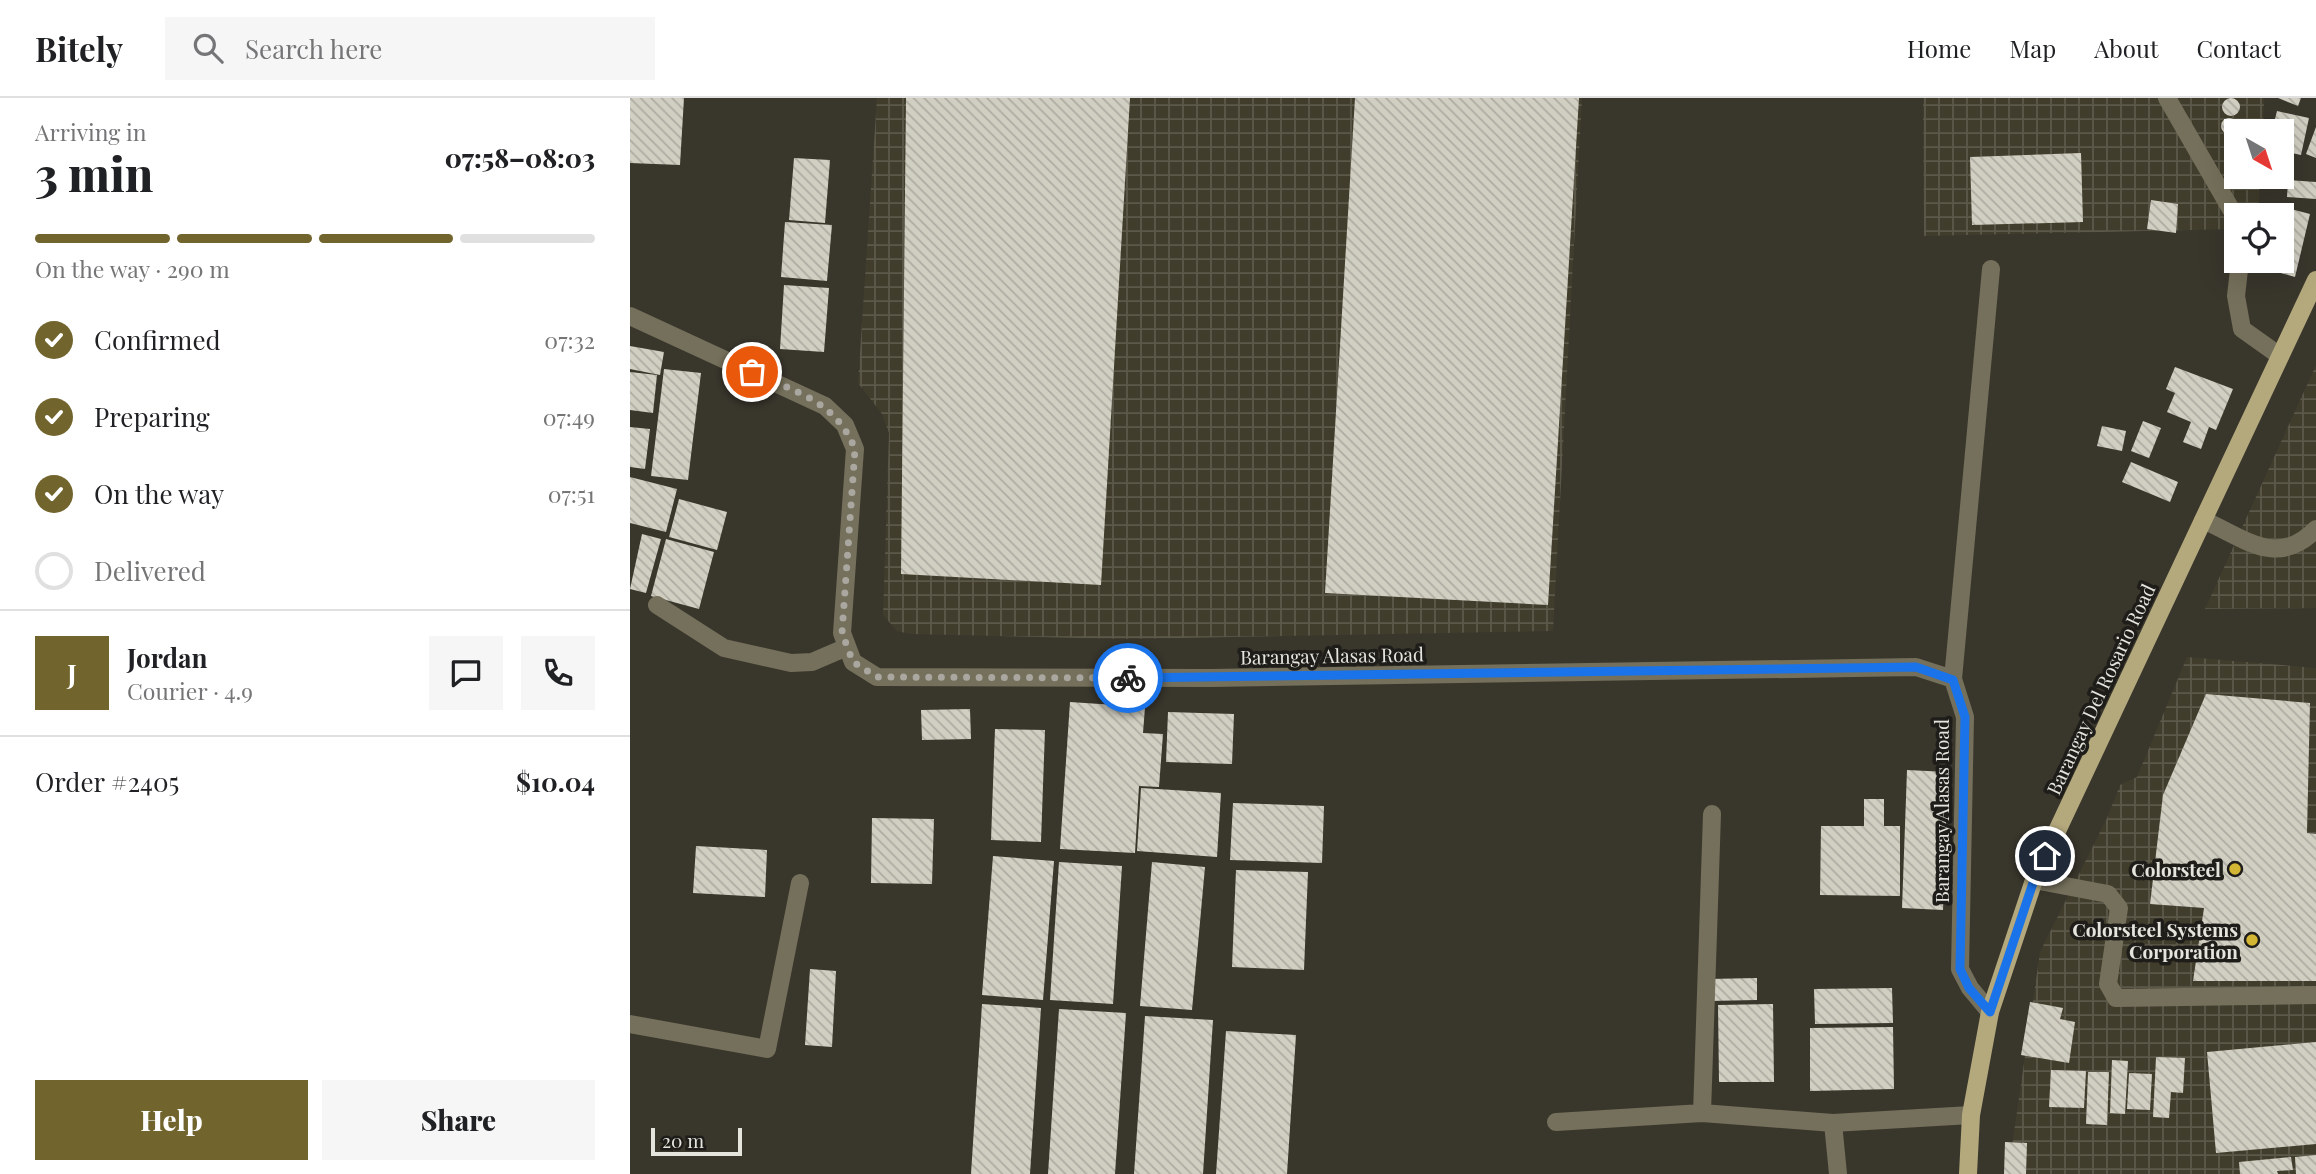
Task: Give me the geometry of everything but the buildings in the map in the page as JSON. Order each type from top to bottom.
[{"type":"main road","name":"Barangay Del Rosario Road","points":[[1968,1174],[1971,1115],[1990,1012],[2034,880],[2316,280]]},
{"type":"street","points":[[2166,98],[2227,203]]},
{"type":"street","points":[[1953,680],[1991,269]]},
{"type":"street","points":[[2239,273],[2236,296],[2242,329],[2280,356]]},
{"type":"street","points":[[630,316],[825,406],[845,425],[855,449],[842,633],[847,647],[812,662],[791,663],[724,648],[657,605]]},
{"type":"street","points":[[2203,520],[2272,551],[2290,549],[2302,543],[2316,529]]},
{"type":"street","name":"Barangay Alasas Road","points":[[847,647],[853,662],[877,677],[1211,678],[1916,667],[1953,680],[1965,717],[1960,969],[1969,988],[1990,1012]]},
{"type":"street","points":[[1702,1113],[1712,814]]},
{"type":"street","points":[[2034,880],[2108,894],[2119,908],[2108,984],[2116,999],[2316,995]]},
{"type":"street","points":[[630,1024],[767,1049],[800,883]]},
{"type":"street","points":[[1556,1122],[1702,1113],[1833,1123],[1971,1115]]},
{"type":"street","points":[[1833,1123],[1838,1174]]},
{"type":"shaded area","points":[[877,98],[1582,98],[1553,631],[1127,639],[910,634],[897,631],[883,615],[889,433],[882,414],[858,383]]},
{"type":"shaded area","points":[[1923,98],[2264,98],[2263,119],[2224,119],[2224,189],[2259,189],[2259,203],[2224,203],[2224,229],[1924,236]]},
{"type":"shaded area","points":[[2316,365],[2316,608],[2205,609]]},
{"type":"shaded area","points":[[2187,657],[2316,668],[2316,1174],[2008,1174],[2040,952],[2107,818],[2120,785],[2137,777]]},
{"type":"way so far","points":[[752,372],[825,406],[845,425],[855,449],[842,633],[853,662],[877,677],[1128,678]]},
{"type":"place","name":"Colorsteel","points":[[2235,869]]},
{"type":"place","name":"Colorsteel Systems Corporation","points":[[2252,940]]},
{"type":"route","points":[[1128,678],[1916,667],[1953,680],[1965,717],[1960,969],[1969,988],[1990,1012],[2034,880],[2045,856]]}]
